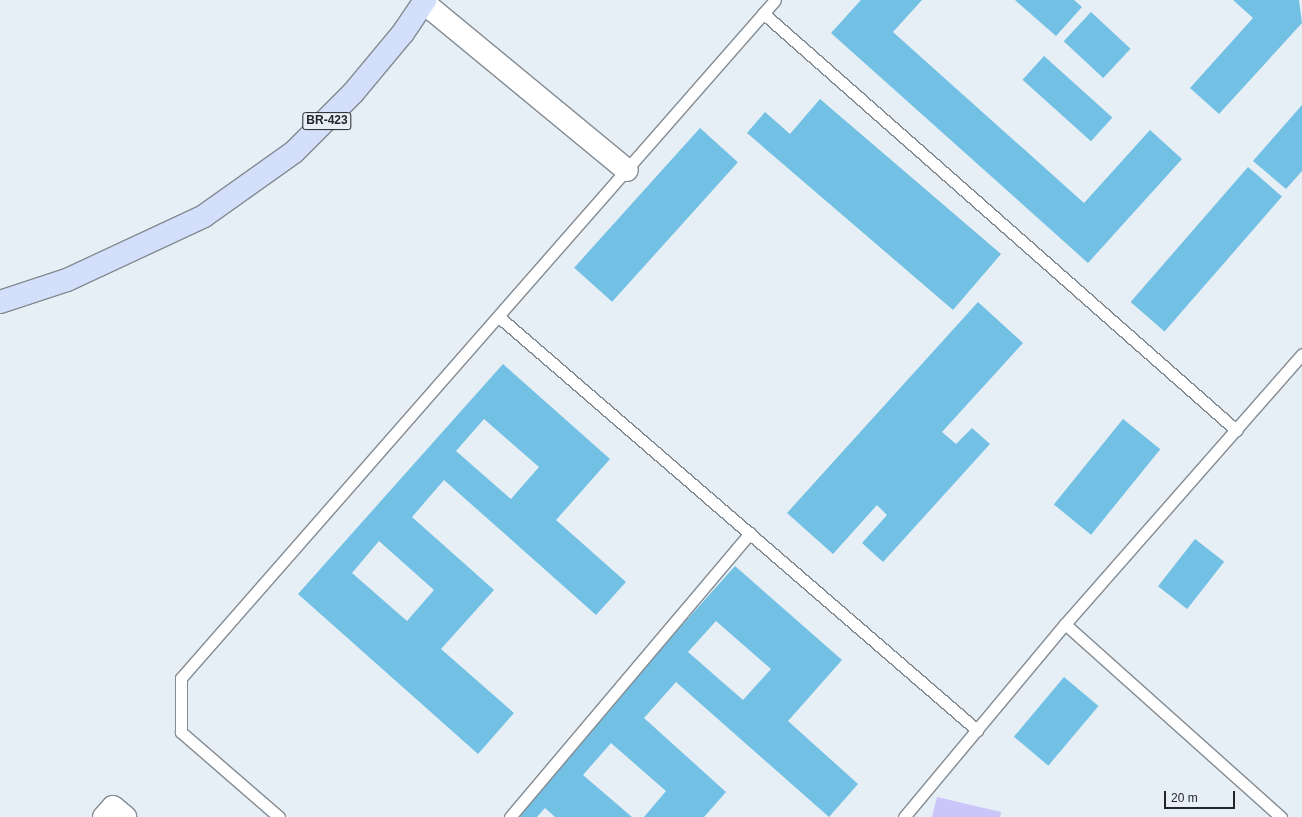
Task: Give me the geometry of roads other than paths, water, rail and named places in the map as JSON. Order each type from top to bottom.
[{"type":"main road","name":"BR-423","points":[[0,302],[67,280],[183,226],[281,161],[315,134],[353,93],[403,33],[424,1]]},
{"type":"street","points":[[424,1],[627,170]]},
{"type":"lane","points":[[279,817],[181,732],[181,678],[775,0]]},
{"type":"lane","points":[[763,13],[1236,430]]},
{"type":"lane","points":[[499,316],[977,730]]},
{"type":"lane","points":[[904,817],[1065,624],[1302,354]]},
{"type":"lane","points":[[510,817],[750,533]]},
{"type":"lane","points":[[1065,624],[1281,817]]}]
